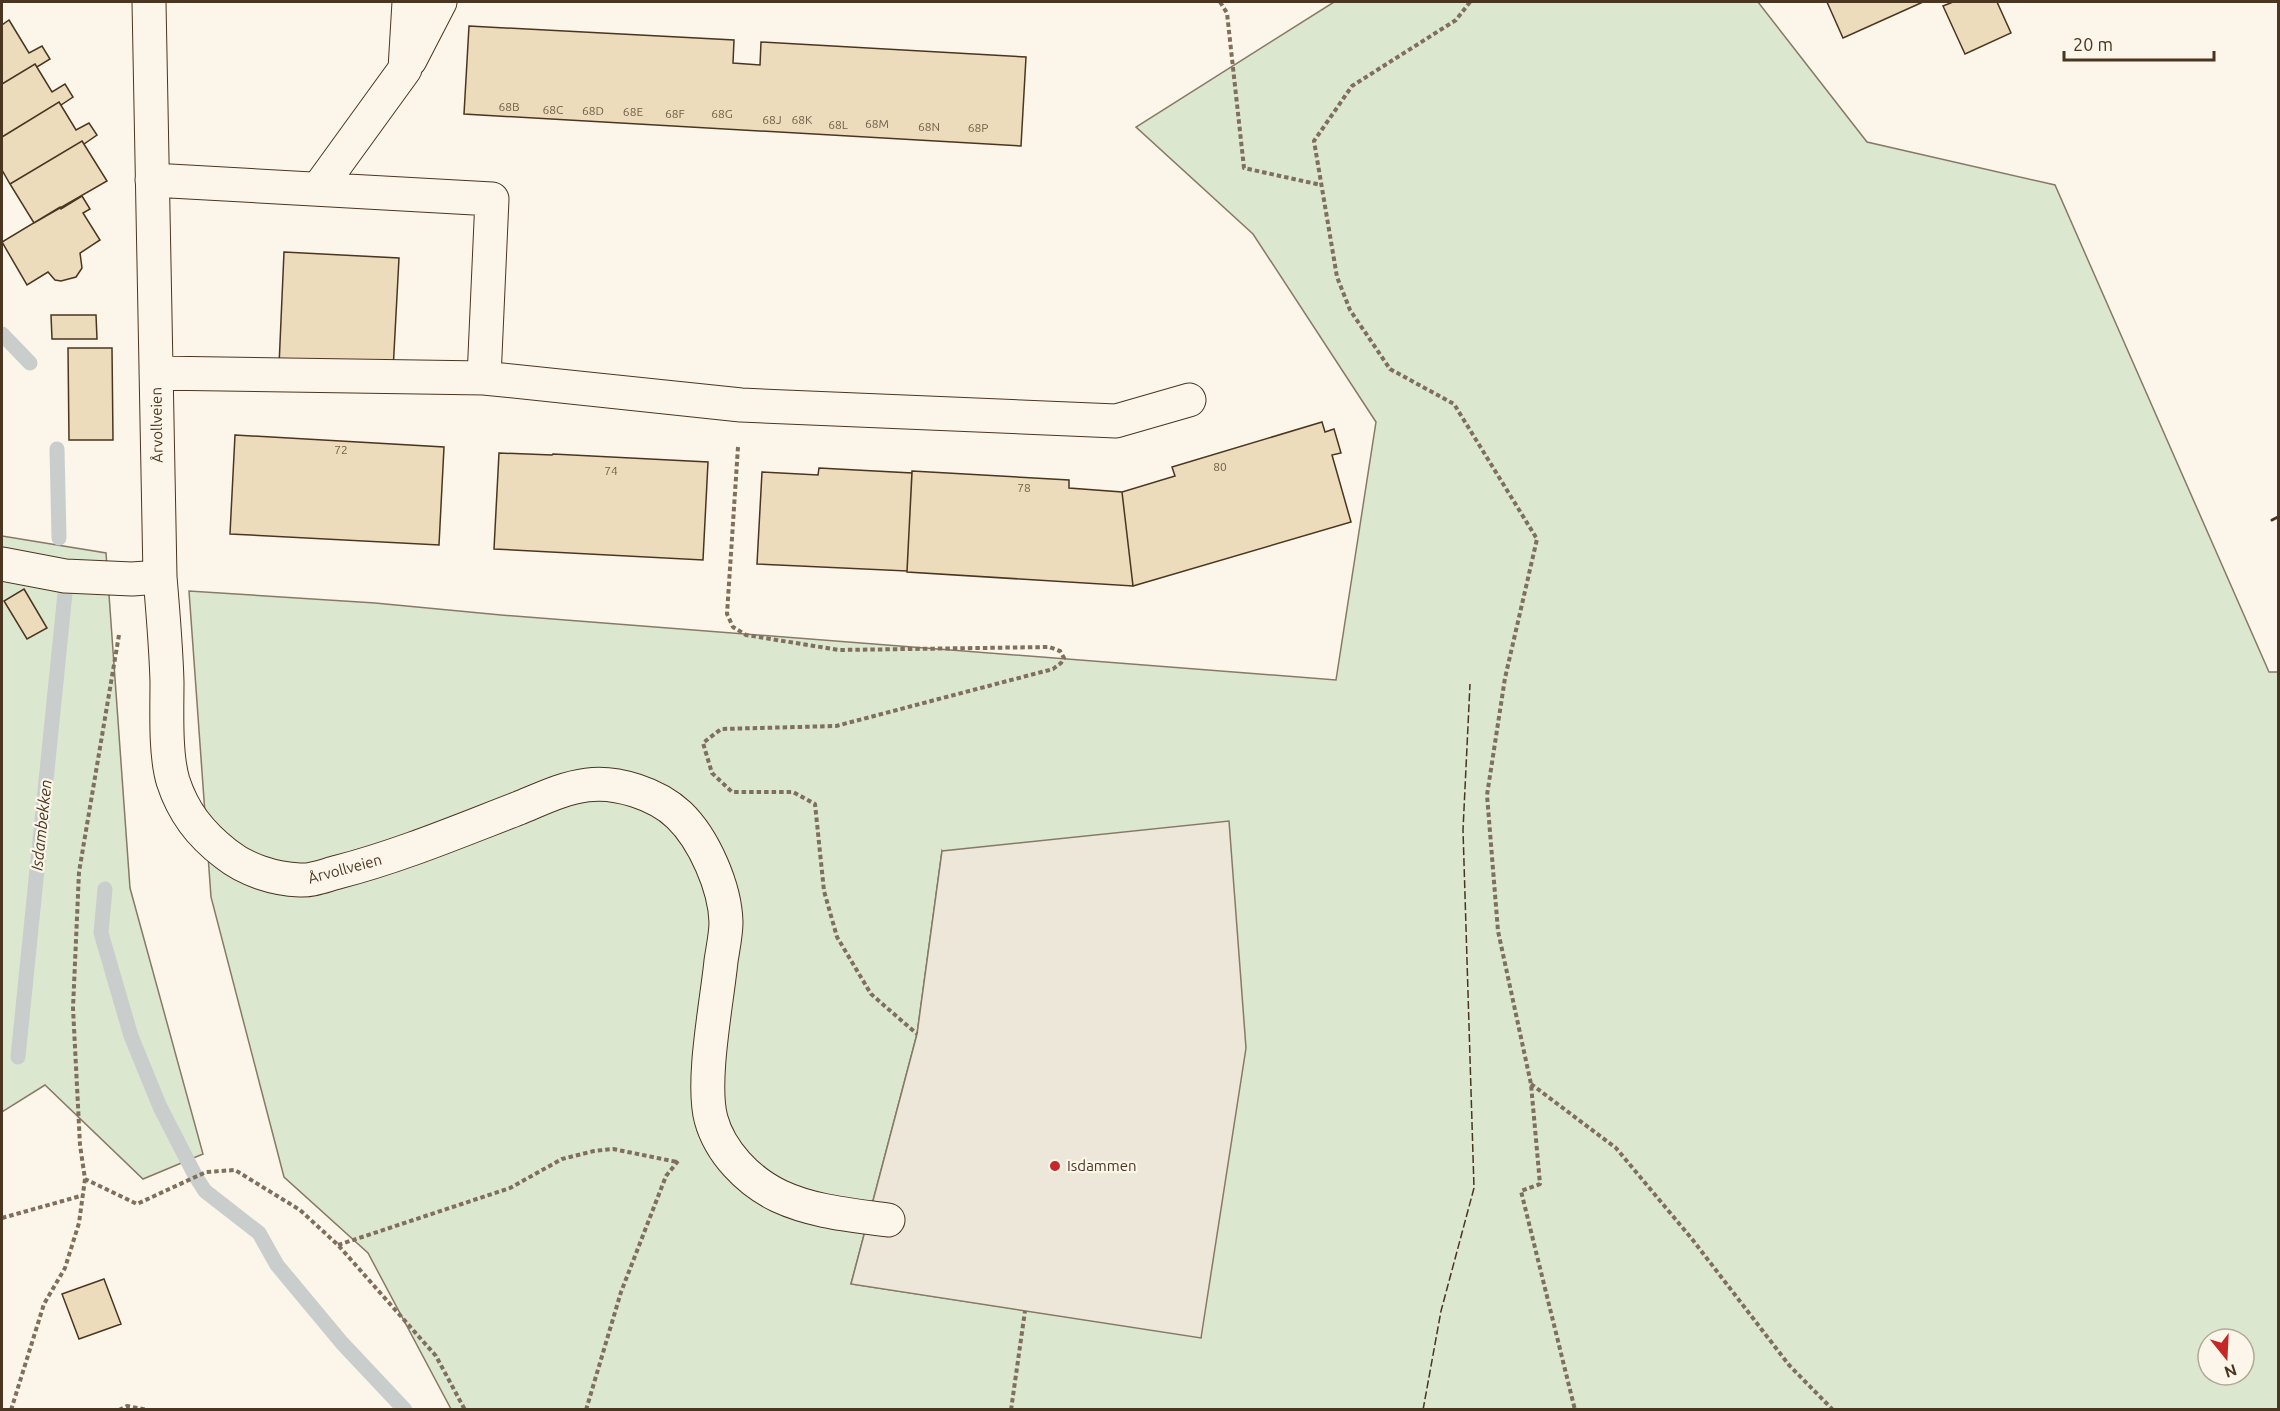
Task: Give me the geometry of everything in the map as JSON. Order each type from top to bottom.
[{"type":"street","name":"Årvollveien","points":[[149,2],[156,373],[146,578],[166,642],[167,730],[171,777],[183,809],[207,840],[236,862],[269,875],[303,881],[367,865],[564,790],[588,785],[615,785],[642,792],[678,813],[700,841],[716,874],[726,921],[709,1065],[711,1118],[729,1156],[747,1176],[779,1196],[828,1212],[888,1220]]},
{"type":"street","points":[[405,69],[408,2]]},
{"type":"street","points":[[318,189],[405,69],[440,2]]},
{"type":"street","points":[[152,180],[492,199],[484,378]]},
{"type":"street","points":[[156,373],[484,378],[741,405],[1116,421],[1189,400]]},
{"type":"street","points":[[2,564],[65,576],[146,578]]},
{"type":"path","points":[[1220,2],[1227,13],[1244,168],[1322,185]]},
{"type":"path","points":[[1470,2],[1456,20],[1352,86],[1314,141],[1337,277],[1350,310],[1390,369],[1454,404],[1538,539],[1505,678],[1486,795],[1498,931],[1531,1084],[1540,1184],[1521,1191],[1575,1410]]},
{"type":"path","points":[[741,405],[727,614],[733,627],[746,635],[839,650],[1049,647],[1060,651],[1064,658],[1053,669],[836,726],[721,729],[703,743],[712,773],[732,792],[793,792],[815,804],[824,891],[837,938],[871,994],[917,1034]]},
{"type":"path","points":[[11,1410],[45,1304],[65,1268],[79,1223],[84,1196],[85,1179],[80,1145],[73,1008],[79,872],[120,626],[146,578]]},
{"type":"path","points":[[1531,1084],[1616,1148],[1692,1239],[1789,1365],[1833,1410]]},
{"type":"path","points":[[586,1410],[621,1292],[666,1176],[711,1118]]},
{"type":"path","points":[[338,1245],[510,1188],[562,1159],[594,1151],[613,1149],[677,1162]]},
{"type":"path","points":[[85,1179],[137,1204],[206,1172],[235,1170],[300,1210],[338,1245],[436,1356],[465,1410]]},
{"type":"path","points":[[2,1218],[84,1196]]},
{"type":"path","points":[[1011,1410],[1025,1311]]},
{"type":"path","points":[[119,1410],[127,1406],[147,1410]]},
{"type":"green space","points":[[1334,2],[1758,2],[1867,142],[2055,185],[2269,672],[2278,672],[2278,1409],[451,1409],[368,1253],[284,1177],[211,897],[189,591],[375,603],[501,615],[1336,680],[1376,422],[1253,234],[1136,127]],"holes":[[[942,851],[1201,1337],[851,1284],[917,1034]]]},
{"type":"green space","points":[[2,536],[106,553],[130,888],[203,1154],[143,1179],[45,1085],[2,1112]]},
{"type":"shaded area","name":"Isdammen","points":[[1229,821],[1246,1048],[1201,1338],[851,1284],[917,1034],[942,851]]},
{"type":"building","points":[[1827,2],[1923,2],[1843,38]]},
{"type":"building","points":[[1953,2],[1997,2],[2011,33],[1965,54],[1943,6]]},
{"type":"building","points":[[9,20],[29,53],[42,46],[50,59],[37,67],[35,64],[2,84],[2,25]]},
{"type":"building","points":[[469,26],[734,40],[733,63],[760,65],[761,42],[1026,57],[1021,146],[464,114]]},
{"type":"building","points":[[35,64],[52,92],[65,84],[73,97],[61,105],[59,102],[2,137],[2,84]]},
{"type":"building","points":[[59,102],[76,130],[89,123],[97,135],[84,144],[82,141],[10,184],[2,170],[2,137]]},
{"type":"building","points":[[82,141],[107,181],[34,223],[10,184]]},
{"type":"building","points":[[82,196],[90,209],[83,213],[100,240],[80,253],[82,268],[76,277],[61,281],[55,280],[48,272],[27,285],[2,242]]},
{"type":"building","points":[[284,252],[399,258],[393,371],[279,366]]},
{"type":"building","points":[[51,315],[96,315],[97,339],[52,339]]},
{"type":"building","points":[[68,348],[112,348],[113,440],[69,440]]},
{"type":"building","points":[[1322,422],[1325,432],[1334,429],[1341,453],[1332,455],[1351,522],[1133,586],[1122,492],[1175,476],[1172,467]]},
{"type":"building","points":[[235,435],[444,447],[439,545],[230,534]]},
{"type":"building","points":[[499,453],[708,462],[703,560],[494,549]]},
{"type":"building","points":[[819,468],[912,473],[907,571],[757,564],[762,472],[818,475]]},
{"type":"building","points":[[912,471],[1069,480],[1069,488],[1122,492],[1133,586],[907,572]]},
{"type":"building","points":[[24,589],[47,628],[27,639],[4,601]]},
{"type":"building","points":[[104,1279],[121,1324],[79,1339],[62,1294]]},
{"type":"waterway","name":"Isdambekken","points":[[2,334],[30,363]]},
{"type":"waterway","name":"Isdambekken","points":[[57,449],[59,538]]},
{"type":"waterway","name":"Isdambekken","points":[[18,1057],[65,593]]},
{"type":"waterway","points":[[105,889],[101,933],[131,1036],[160,1107],[196,1177],[205,1191],[259,1233],[277,1265],[342,1343],[405,1410]]},
{"type":"fence","points":[[1423,1410],[1441,1311],[1474,1188],[1463,830],[1470,684]]},
{"type":"wall","points":[[2272,520],[2278,517]]},
{"type":"place","name":"Isdammen","points":[[1055,1166]]}]
